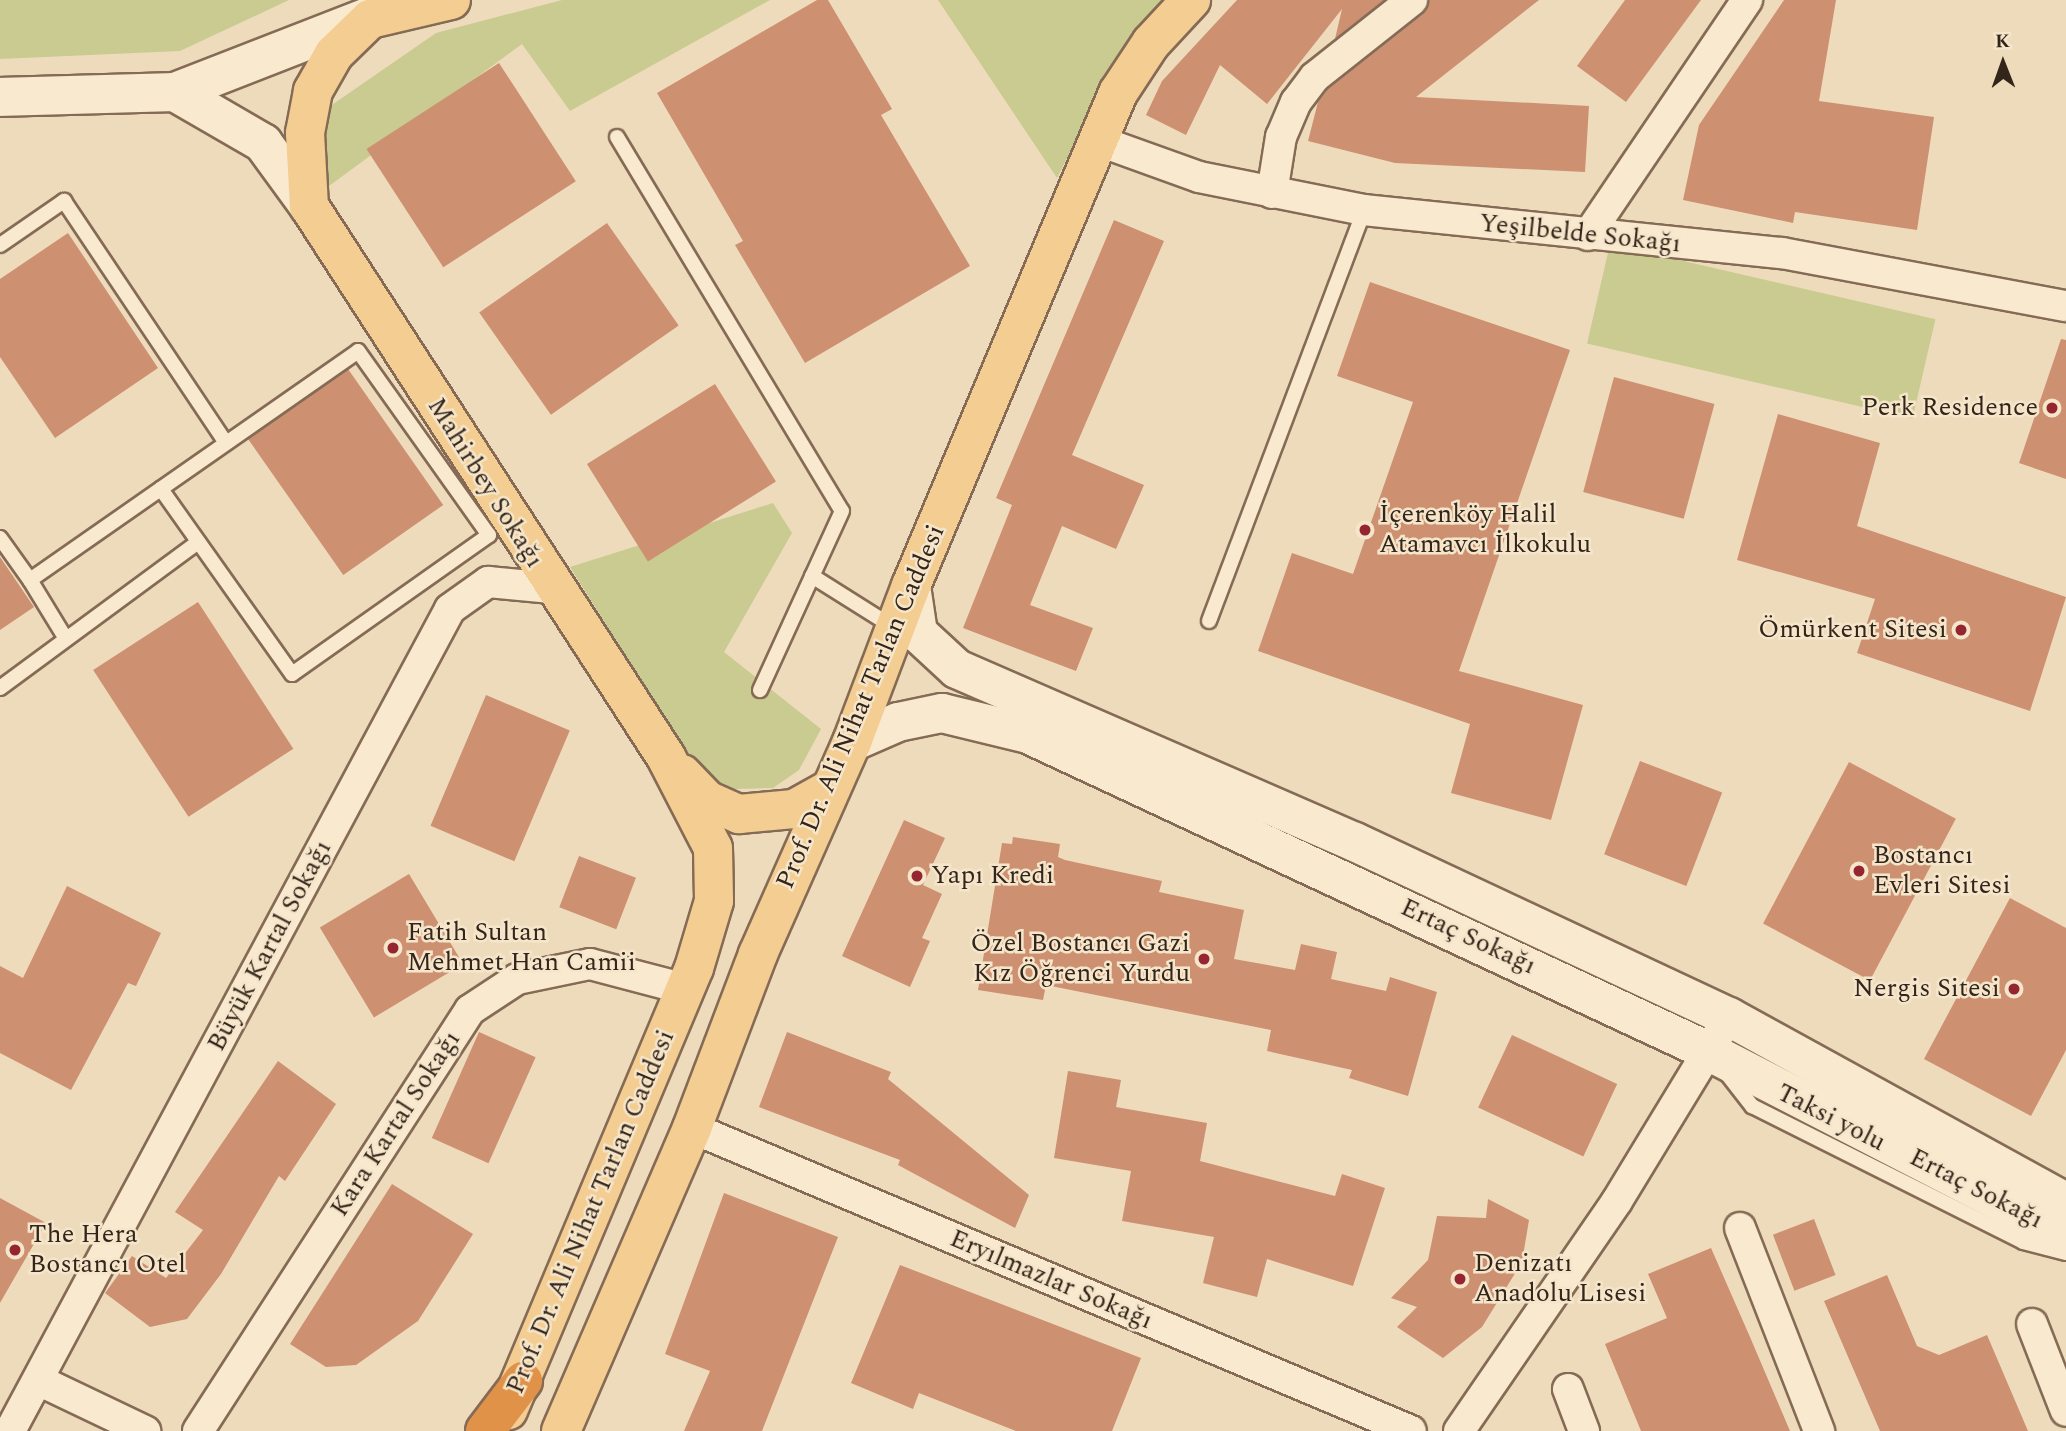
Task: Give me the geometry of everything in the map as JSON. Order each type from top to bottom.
[{"type":"highway","points":[[485,1431],[523,1381]]},
{"type":"main road","points":[[372,10],[452,0]]},
{"type":"main road","name":"Prof. Dr. Ali Nihat Tarlan Caddesi","points":[[561,1431],[692,1128],[828,790],[852,743],[911,586],[1118,93],[1151,43],[1191,0]]},
{"type":"main road","name":"Mahirbey Sokağı","points":[[372,10],[334,54],[313,91],[305,133],[309,206],[552,588],[666,757]]},
{"type":"main road","points":[[666,757],[707,800],[739,814],[794,809],[828,790]]},
{"type":"main road","name":"Prof. Dr. Ali Nihat Tarlan Caddesi","points":[[497,1431],[523,1381],[685,989],[714,901],[713,848],[666,757]]},
{"type":"street","points":[[1272,193],[1281,137],[1296,102],[1315,77],[1412,0]]},
{"type":"street","points":[[1588,235],[1746,0]]},
{"type":"street","points":[[0,97],[175,92],[372,10]]},
{"type":"street","name":"Mahirbey Sokağı","points":[[175,92],[263,143],[309,206]]},
{"type":"street","name":"Yeşilbelde Sokağı","points":[[1098,141],[1199,177],[1364,210],[1782,253],[2066,306]]},
{"type":"street","name":"Büyük Kartal Sokağı","points":[[10,1431],[450,608],[488,582],[552,588]]},
{"type":"street","name":"Ertaç Sokağı","points":[[911,586],[918,633],[957,669],[1355,842],[1729,1017],[2066,1202]]},
{"type":"street","name":"Ertaç Sokağı","points":[[852,743],[898,722],[942,713],[1028,734],[1708,1051],[2066,1236]]},
{"type":"street","name":"Kara Kartal Sokağı","points":[[198,1431],[470,1010],[517,979],[590,964],[685,989]]},
{"type":"street","points":[[1459,1431],[1617,1201],[1729,1017]]},
{"type":"street","name":"Eryılmazlar Sokağı","points":[[692,1128],[1411,1431]]},
{"type":"street","points":[[1740,1228],[1819,1431]]},
{"type":"street","points":[[2032,1324],[2066,1411]]},
{"type":"street","points":[[38,1380],[145,1431]]},
{"type":"street","points":[[1568,1389],[1584,1431]]},
{"type":"lane","points":[[617,136],[842,511],[760,690]]},
{"type":"lane","points":[[0,245],[64,201],[226,443]]},
{"type":"lane","points":[[1209,621],[1364,210]]},
{"type":"lane","points":[[30,580],[358,351],[489,535],[292,674],[161,489]]},
{"type":"lane","points":[[0,538],[30,580],[66,639]]},
{"type":"lane","points":[[0,688],[198,542]]},
{"type":"lane","points":[[812,576],[894,628]]},
{"type":"lane","name":"Taksi yolu","points":[[1708,1051],[1752,1106],[2023,1242],[2066,1253]]},
{"type":"green space","points":[[0,0],[289,0],[180,51],[0,59]]},
{"type":"green space","points":[[562,0],[770,0],[570,111],[522,44],[325,189],[318,147],[326,109],[436,33]]},
{"type":"green space","points":[[938,0],[1170,0],[1114,65],[1057,178]]},
{"type":"green space","points":[[1610,244],[1935,319],[1912,419],[1587,343]]},
{"type":"green space","points":[[773,503],[792,533],[724,652],[821,729],[799,770],[773,788],[734,789],[698,771],[570,567]]},
{"type":"building","points":[[817,0],[828,0],[892,109],[881,115],[970,266],[805,363],[735,245],[743,241],[657,93]]},
{"type":"building","points":[[1237,0],[1384,0],[1335,39],[1342,9],[1267,104],[1220,65],[1186,135],[1146,115],[1162,81]]},
{"type":"building","points":[[1429,0],[1539,0],[1416,97],[1589,106],[1585,172],[1395,163],[1308,141],[1318,102],[1328,89],[1423,14]]},
{"type":"building","points":[[1625,0],[1701,0],[1626,102],[1577,66]]},
{"type":"building","points":[[1784,0],[1836,0],[1819,101],[1934,117],[1917,230],[1795,212],[1793,223],[1683,200],[1699,125]]},
{"type":"building","points":[[499,63],[576,181],[443,267],[366,149]]},
{"type":"building","points":[[1114,220],[1164,241],[1072,455],[1144,485],[1116,549],[1062,526],[1030,605],[1093,628],[1076,671],[963,628],[1012,505],[996,498]]},
{"type":"building","points":[[607,223],[679,325],[551,415],[479,312]]},
{"type":"building","points":[[68,233],[158,368],[55,438],[0,357],[0,279]]},
{"type":"building","points":[[1370,282],[1570,350],[1459,671],[1583,705],[1551,820],[1451,793],[1470,724],[1258,651],[1292,553],[1353,574],[1413,402],[1337,376]]},
{"type":"building","name":"Perk Residence","points":[[2061,339],[2066,340],[2066,479],[2019,463]]},
{"type":"building","points":[[348,369],[443,505],[343,575],[248,439]]},
{"type":"building","points":[[1614,377],[1714,404],[1684,519],[1583,492]]},
{"type":"building","points":[[715,384],[776,482],[648,562],[587,464]]},
{"type":"building","points":[[1778,414],[1880,443],[1857,526],[2066,597],[2030,711],[1857,653],[1875,599],[1737,560]]},
{"type":"building","points":[[0,557],[34,607],[0,630]]},
{"type":"building","points":[[198,602],[293,749],[188,817],[93,670]]},
{"type":"building","points":[[486,695],[570,731],[514,861],[431,826]]},
{"type":"building","points":[[1640,761],[1722,793],[1686,886],[1604,854]]},
{"type":"building","name":"Bostancı Evleri Sitesi","points":[[1849,762],[1956,819],[1870,980],[1763,924]]},
{"type":"building","points":[[904,820],[945,838],[923,885],[942,894],[922,938],[930,941],[910,987],[842,956]]},
{"type":"building","points":[[1013,837],[1060,844],[1058,857],[1065,860],[1162,881],[1159,892],[1244,910],[1234,959],[1295,970],[1301,944],[1337,952],[1331,979],[1386,991],[1390,977],[1437,992],[1408,1096],[1349,1078],[1352,1070],[1267,1051],[1271,1030],[1046,985],[1043,1000],[978,990],[1002,843],[1012,844]]},
{"type":"building","points":[[579,856],[636,878],[616,929],[559,907]]},
{"type":"building","name":"Fatih Sultan Mehmet Han Camii","points":[[409,874],[463,964],[374,1018],[320,928]]},
{"type":"building","points":[[67,886],[161,933],[136,986],[128,983],[71,1090],[0,1053],[0,966],[23,978]]},
{"type":"building","name":"Nergis Sitesi","points":[[2010,898],[2066,928],[2066,1050],[2031,1116],[1924,1059]]},
{"type":"building","points":[[479,1032],[536,1057],[488,1163],[432,1138]]},
{"type":"building","points":[[787,1032],[891,1072],[888,1079],[1029,1195],[1015,1228],[898,1165],[900,1160],[759,1107]]},
{"type":"building","points":[[1512,1035],[1617,1084],[1583,1157],[1478,1108]]},
{"type":"building","points":[[278,1061],[336,1104],[285,1181],[279,1176],[221,1274],[187,1319],[150,1327],[105,1293],[132,1256],[166,1278],[203,1230],[175,1212]]},
{"type":"building","points":[[1068,1071],[1121,1080],[1116,1107],[1207,1123],[1200,1161],[1335,1196],[1342,1174],[1385,1188],[1353,1286],[1267,1259],[1257,1297],[1203,1283],[1214,1237],[1122,1221],[1131,1171],[1054,1158]]},
{"type":"building","points":[[392,1184],[473,1234],[418,1321],[356,1365],[326,1367],[290,1344]]},
{"type":"building","points":[[724,1193],[838,1237],[762,1431],[684,1431],[710,1371],[665,1354]]},
{"type":"building","name":"The Hera Bostancı Otel","points":[[0,1198],[46,1223],[0,1303]]},
{"type":"building","points":[[1488,1199],[1529,1220],[1522,1262],[1482,1327],[1443,1358],[1397,1327],[1417,1307],[1391,1298],[1428,1260],[1437,1216],[1486,1218]]},
{"type":"building","points":[[1814,1219],[1836,1275],[1794,1291],[1773,1235]]},
{"type":"building","points":[[1711,1248],[1790,1431],[1641,1431],[1605,1344],[1667,1318],[1648,1274]]},
{"type":"building","points":[[900,1265],[1141,1358],[1112,1431],[1016,1431],[919,1393],[913,1409],[851,1383]]},
{"type":"building","points":[[1887,1275],[1917,1346],[1939,1355],[1987,1335],[2028,1431],[1880,1431],[1824,1301]]},
{"type":"place","name":"Perk Residence","points":[[2052,408]]},
{"type":"place","name":"İçerenköy Halil Atamavcı İlkokulu","points":[[1365,530]]},
{"type":"place","name":"Ömürkent Sitesi","points":[[1961,630]]},
{"type":"place","name":"Bostancı Evleri Sitesi","points":[[1859,871]]},
{"type":"place","name":"Yapı Kredi","points":[[917,876]]},
{"type":"place","name":"Fatih Sultan Mehmet Han Camii","points":[[393,948]]},
{"type":"place","name":"Özel Bostancı Gazi Kız Öğrenci Yurdu","points":[[1204,959]]},
{"type":"place","name":"Nergis Sitesi","points":[[2014,989]]},
{"type":"place","name":"The Hera Bostancı Otel","points":[[15,1250]]},
{"type":"place","name":"Denizatı Anadolu Lisesi","points":[[1460,1279]]}]
